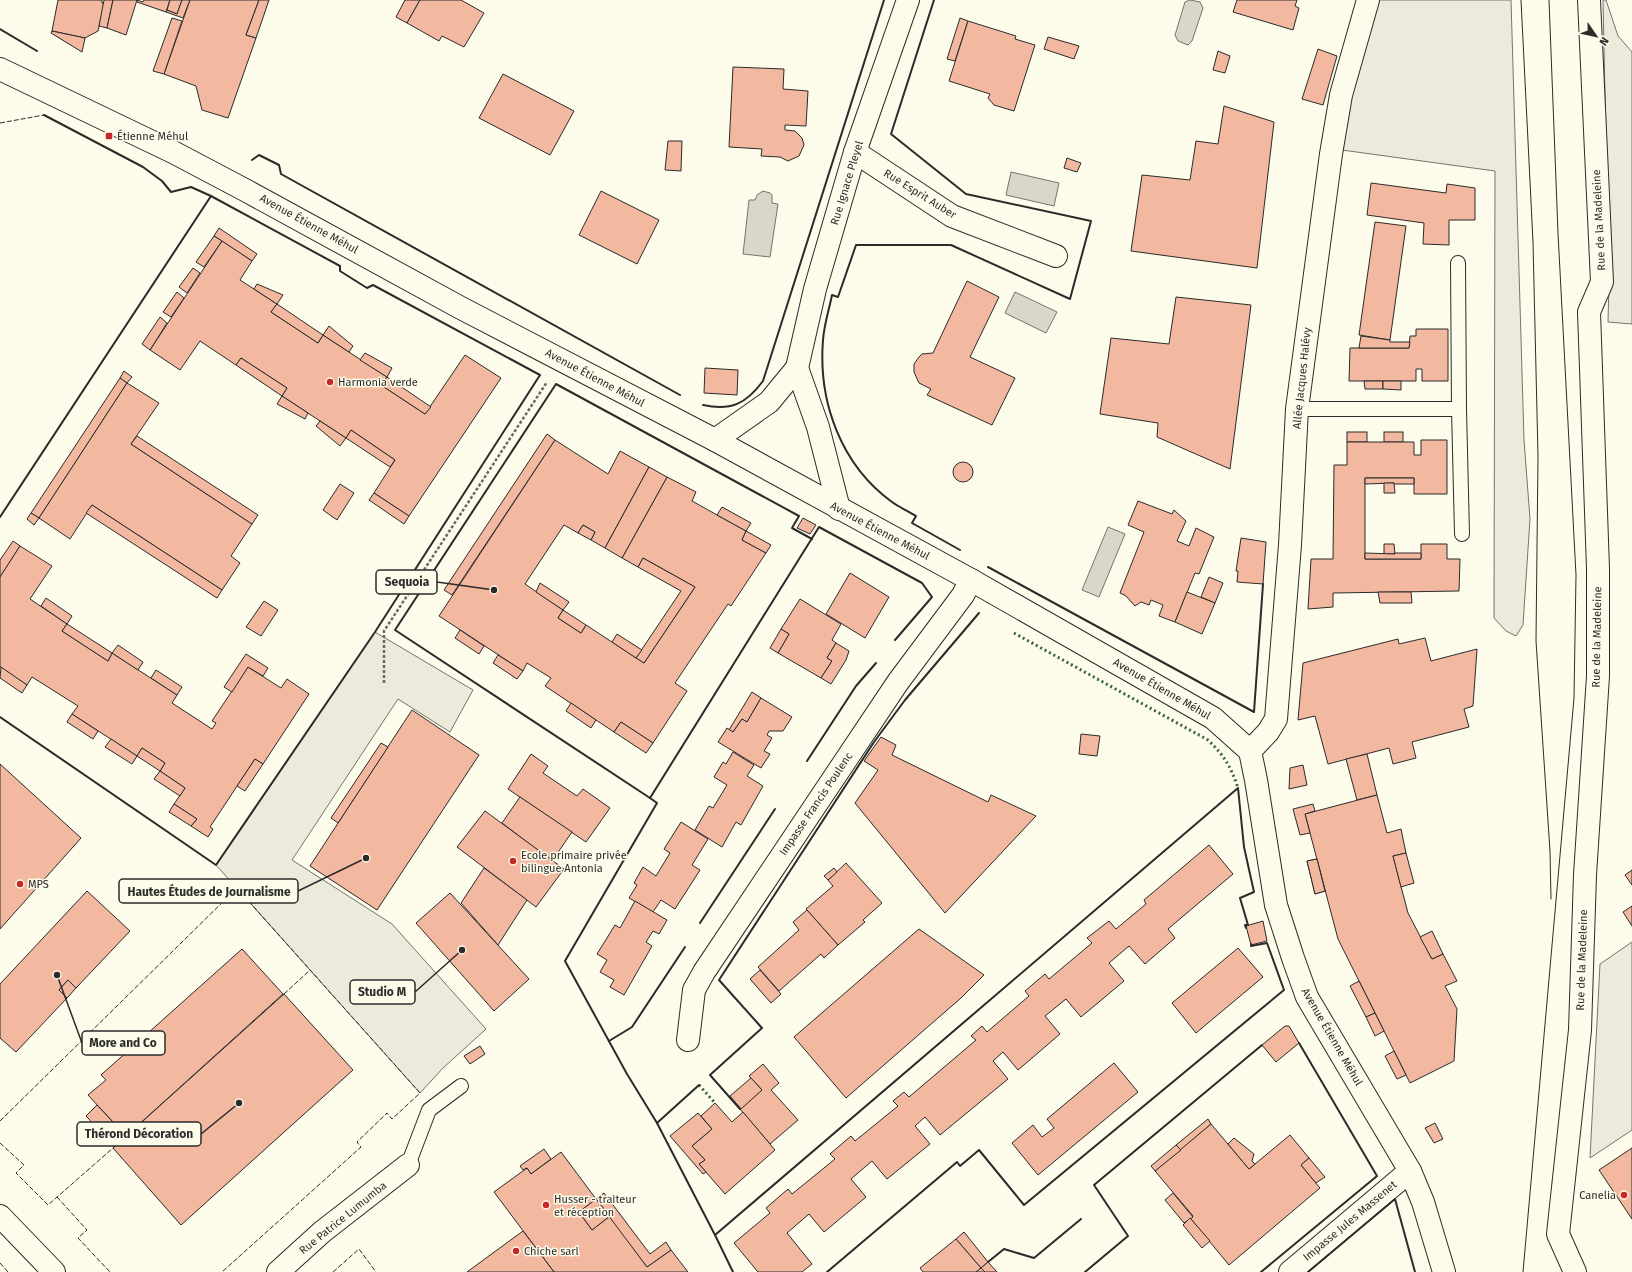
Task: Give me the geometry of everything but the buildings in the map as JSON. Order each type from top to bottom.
[{"type":"street","name":"Rue Ignace Pleyel","points":[[715,440],[769,402],[797,368],[815,289],[855,152],[908,0]]},
{"type":"street","name":"Allée Jacques Halévy","points":[[1250,751],[1268,732],[1276,719],[1290,545],[1297,410],[1339,102],[1368,0]]},
{"type":"street","name":"Rue de la Madeleine","points":[[1575,1272],[1558,1234],[1580,1030],[1584,875],[1598,676],[1598,569],[1589,312],[1602,282],[1589,0]]},
{"type":"street","name":"Avenue Étienne Méhul","points":[[0,69],[180,155],[461,308],[715,440],[839,509],[972,580],[1213,718],[1250,751],[1276,905],[1307,997],[1410,1171],[1423,1202],[1444,1272]]},
{"type":"street","name":"Rue Esprit Auber","points":[[855,152],[952,216],[1056,256]]},
{"type":"street","points":[[797,368],[818,427],[839,509]]},
{"type":"street","name":"Impasse Francis Poulenc","points":[[688,1040],[694,990],[704,972],[898,682],[963,595],[972,580]]},
{"type":"street","name":"Rue Patrice Lumumba","points":[[278,1272],[322,1232],[408,1165]]},
{"type":"street","name":"Impasse Jules Massenet","points":[[1290,1272],[1410,1171]]},
{"type":"street","points":[[0,1216],[54,1272]]},
{"type":"lane","points":[[1458,263],[1462,534]]},
{"type":"lane","points":[[1297,410],[1459,409]]},
{"type":"lane","points":[[408,1165],[429,1110],[461,1086]]},
{"type":"path","points":[[384,683],[384,631],[561,360]]},
{"type":"shaded area","points":[[1190,0],[1200,2],[1203,8],[1192,41],[1188,45],[1178,41],[1175,35],[1185,2]]},
{"type":"shaded area","points":[[1379,0],[1511,0],[1524,440],[1530,519],[1523,625],[1516,636],[1506,631],[1494,618],[1495,171],[1342,150],[1350,99]]},
{"type":"shaded area","points":[[1603,0],[1606,0],[1618,36],[1632,52],[1632,324],[1608,322],[1609,281]]},
{"type":"shaded area","points":[[1011,172],[1059,183],[1054,206],[1006,195]]},
{"type":"shaded area","points":[[763,191],[772,195],[772,203],[778,204],[770,257],[743,254],[749,200],[755,200],[757,195]]},
{"type":"shaded area","points":[[1015,292],[1057,312],[1046,333],[1005,313]]},
{"type":"shaded area","points":[[1108,527],[1125,534],[1099,597],[1082,590]]},
{"type":"shaded area","points":[[375,632],[473,690],[450,732],[398,699],[292,860],[392,924],[486,1029],[443,1068],[420,1093],[216,865]]},
{"type":"shaded area","points":[[1632,942],[1632,1130],[1590,1158],[1600,964]]},
{"type":"tram line","points":[[1521,0],[1533,242],[1538,456],[1536,641],[1550,851],[1551,899]]},
{"type":"tram line","points":[[1523,1272],[1574,698],[1576,575],[1558,233],[1549,0]]},
{"type":"hedge","points":[[1014,633],[1208,740],[1226,762],[1233,774],[1238,788]]},
{"type":"hedge","points":[[699,1085],[715,1103]]},
{"type":"fence","points":[[0,123],[44,115]]},
{"type":"fence","points":[[0,1121],[237,888],[420,1093],[392,1119],[387,1113],[357,1142],[361,1147],[222,1272]]},
{"type":"fence","points":[[284,994],[310,970]]},
{"type":"fence","points":[[0,1143],[24,1165],[16,1173],[48,1205],[113,1148]]},
{"type":"fence","points":[[57,1197],[87,1230],[78,1238],[110,1272]]},
{"type":"fence","points":[[333,1272],[359,1249],[376,1272]]},
{"type":"fence","points":[[0,1263],[8,1272]]},
{"type":"wall","points":[[703,405],[722,407],[737,404],[757,389],[763,381],[884,0]]},
{"type":"wall","points":[[934,0],[891,134],[966,194],[1091,221],[1070,299],[951,245],[856,245],[838,297],[832,295],[825,323],[823,340],[822,363],[824,386],[829,409],[836,430],[846,451],[859,470],[874,487],[892,502],[916,516],[912,523],[960,550]]},
{"type":"wall","points":[[0,29],[37,51]]},
{"type":"wall","points":[[0,717],[216,865],[375,632],[540,375],[373,285],[367,288],[340,271],[340,266],[211,196],[191,187],[171,192],[162,181],[143,167],[44,115]]},
{"type":"wall","points":[[252,160],[259,155],[279,165],[281,174],[680,395]]},
{"type":"wall","points":[[0,517],[211,196]]},
{"type":"wall","points":[[650,798],[395,630],[556,384],[799,516],[792,528],[812,539]]},
{"type":"wall","points":[[657,1123],[627,1074],[565,961],[657,803],[650,798],[819,527],[922,583],[932,597],[895,640]]},
{"type":"wall","points":[[988,567],[1254,712],[1263,584]]},
{"type":"wall","points":[[740,1109],[710,1075],[762,1028],[719,980],[874,742],[905,700],[979,613]]},
{"type":"wall","points":[[807,761],[856,686],[876,663]]},
{"type":"wall","points":[[733,1272],[715,1235],[1238,788],[1244,847],[1254,892],[1240,898],[1248,925],[1245,925],[1246,928]]},
{"type":"wall","points":[[700,923],[775,809]]},
{"type":"wall","points":[[827,1272],[957,1162],[960,1166],[979,1150],[1024,1205],[1284,990],[1267,943],[1251,946],[1251,944]]},
{"type":"wall","points":[[609,1041],[632,1027],[685,947]]},
{"type":"wall","points":[[1261,1272],[1377,1176],[1299,1043]]},
{"type":"wall","points":[[1085,1272],[1128,1236],[1094,1185],[1262,1045]]},
{"type":"wall","points":[[699,1085],[657,1123],[715,1235]]},
{"type":"wall","points":[[1308,1272],[1395,1199],[1415,1272]]},
{"type":"wall","points":[[988,1262],[1004,1249],[1034,1258],[1081,1219]]},
{"type":"place","name":"Étienne Méhul","points":[[109,136]]},
{"type":"place","name":"Harmonia verde","points":[[330,382]]},
{"type":"place","name":"Sequoia","points":[[494,590]]},
{"type":"place","name":"Hautes Études de Journalisme","points":[[366,858]]},
{"type":"place","name":"Ecole primaire privée bilingue Antonia","points":[[513,861]]},
{"type":"place","name":"MPS","points":[[20,884]]},
{"type":"place","name":"Studio M","points":[[462,950]]},
{"type":"place","name":"More and Co","points":[[57,975]]},
{"type":"place","name":"Thérond Décoration","points":[[239,1103]]},
{"type":"place","name":"Canelia","points":[[1624,1195]]},
{"type":"place","name":"Husser - traiteur et réception","points":[[546,1205]]},
{"type":"place","name":"Chiche sarl","points":[[516,1251]]}]
